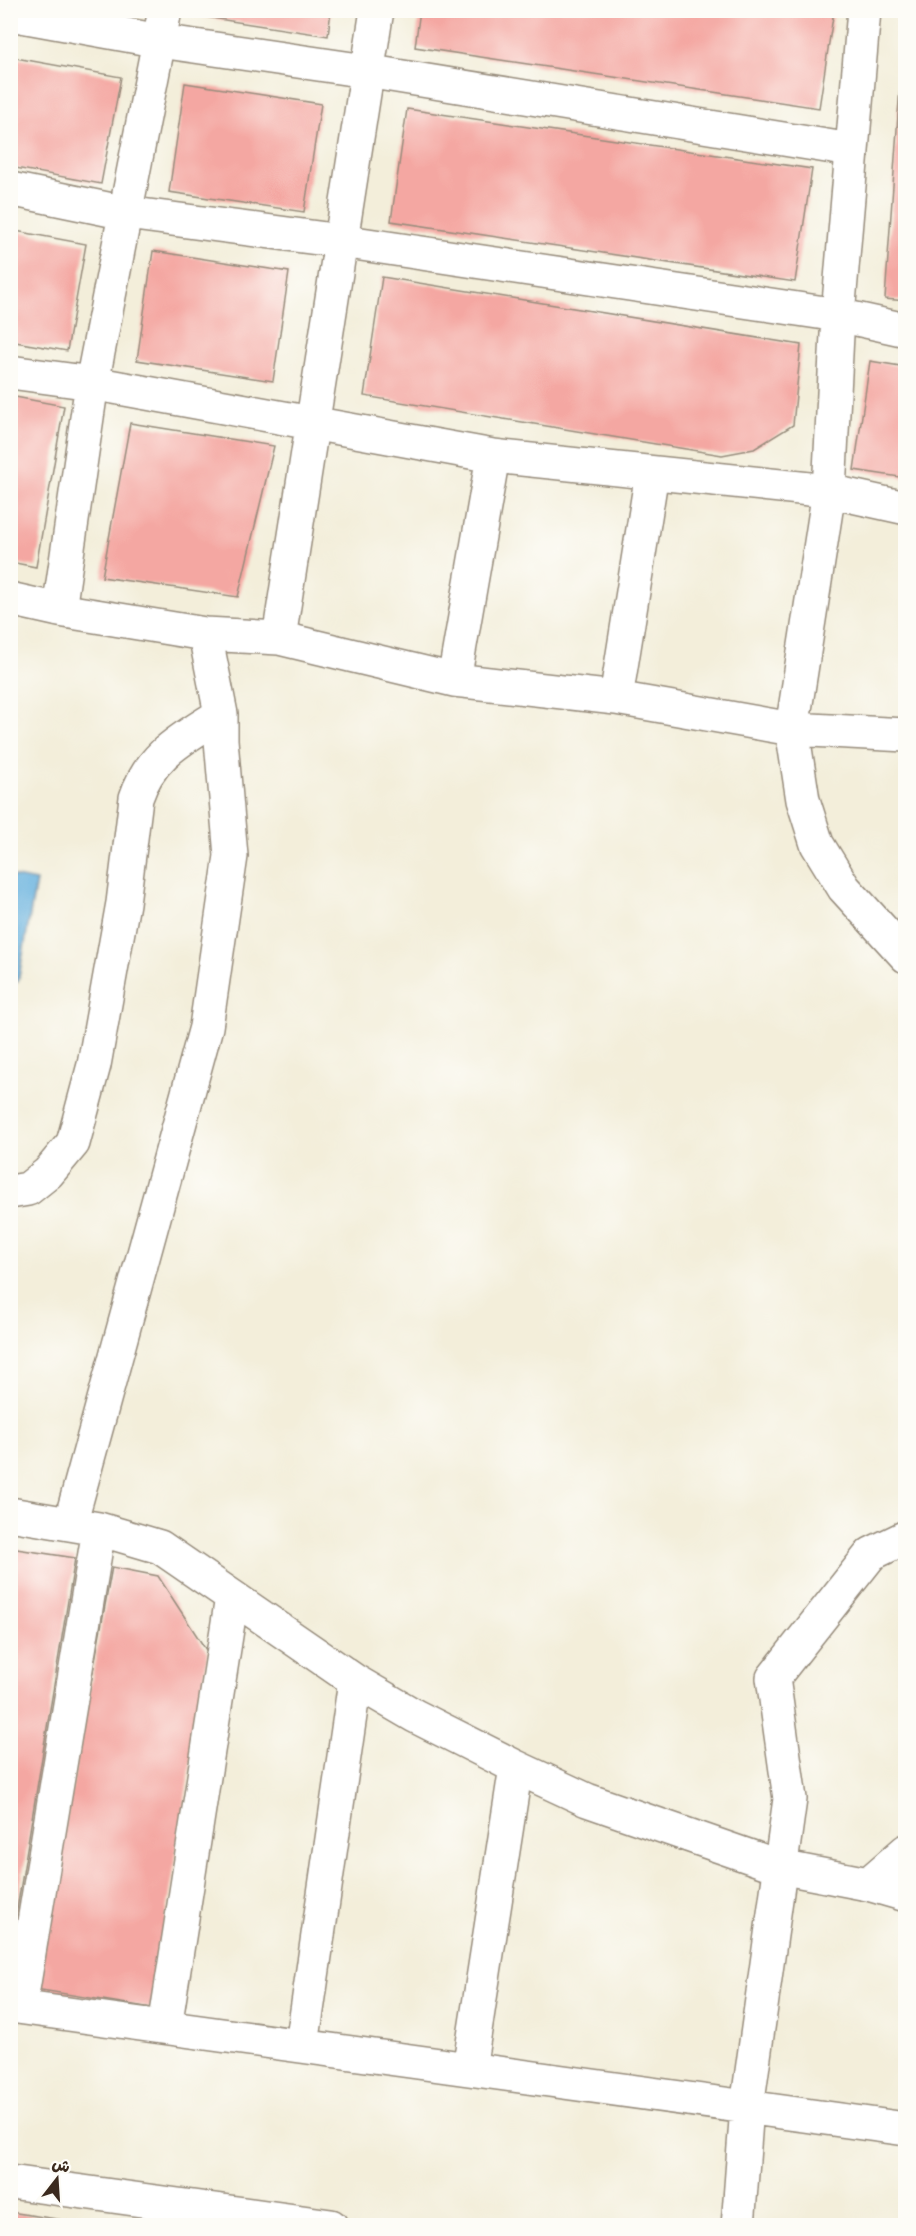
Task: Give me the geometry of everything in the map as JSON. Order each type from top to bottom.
[{"type":"street","points":[[279,638],[376,10]]},
{"type":"street","points":[[864,10],[838,315],[828,491],[792,729],[803,800],[817,844],[844,888],[906,956]]},
{"type":"street","points":[[10,14],[163,26],[366,71],[851,150]]},
{"type":"street","points":[[60,610],[92,383],[163,26]]},
{"type":"street","points":[[10,189],[126,213],[341,241],[838,315],[906,330]]},
{"type":"street","points":[[10,372],[92,383],[494,456],[828,491],[906,508]]},
{"type":"street","points":[[454,680],[494,456]]},
{"type":"street","points":[[616,698],[652,473]]},
{"type":"street","points":[[10,599],[60,610],[205,634],[279,638],[454,680],[616,698],[792,729],[906,735]]},
{"type":"street","points":[[205,634],[221,714],[221,740],[231,856],[206,1027],[84,1527],[15,2006],[906,2129]]},
{"type":"street","points":[[10,1192],[28,1189],[35,1184],[48,1173],[73,1143],[94,1065],[123,903],[136,798],[141,783],[168,748],[221,714]]},
{"type":"street","points":[[10,1514],[84,1527],[160,1547],[355,1681],[415,1716],[587,1800],[780,1868],[868,1884],[906,1895]]},
{"type":"street","points":[[738,2226],[747,2107],[790,1799],[773,1678],[871,1554],[906,1537]]},
{"type":"street","points":[[165,2027],[232,1598]]},
{"type":"street","points":[[302,2045],[355,1681]]},
{"type":"street","points":[[469,2068],[516,1767]]},
{"type":"street","points":[[868,1884],[906,1851]]},
{"type":"street","points":[[10,2181],[331,2226]]},
{"type":"water","points":[[11,876],[36,881],[18,982],[11,981]]},
{"type":"building","points":[[193,10],[331,10],[328,36],[192,15]]},
{"type":"building","points":[[420,10],[834,10],[819,108],[415,47]]},
{"type":"building","points":[[904,30],[906,30],[906,301],[885,299]]},
{"type":"building","points":[[10,57],[121,77],[101,184],[10,167]]},
{"type":"building","points":[[185,83],[321,104],[304,212],[169,192]]},
{"type":"building","points":[[407,109],[812,169],[795,282],[391,221]]},
{"type":"building","points":[[10,230],[86,244],[67,351],[10,341]]},
{"type":"building","points":[[153,251],[289,272],[273,381],[137,360]]},
{"type":"building","points":[[382,277],[801,345],[793,425],[754,449],[722,455],[364,396]]},
{"type":"building","points":[[870,361],[906,367],[906,478],[854,470]]},
{"type":"building","points":[[10,396],[64,406],[36,567],[10,562]]},
{"type":"building","points":[[130,423],[274,446],[238,597],[102,577]]},
{"type":"building","points":[[10,1548],[75,1558],[12,1939],[10,1939]]},
{"type":"building","points":[[112,1567],[158,1576],[208,1653],[152,2008],[35,1989]]},
{"type":"building","points":[[10,2212],[89,2224],[89,2226],[10,2226]]}]
